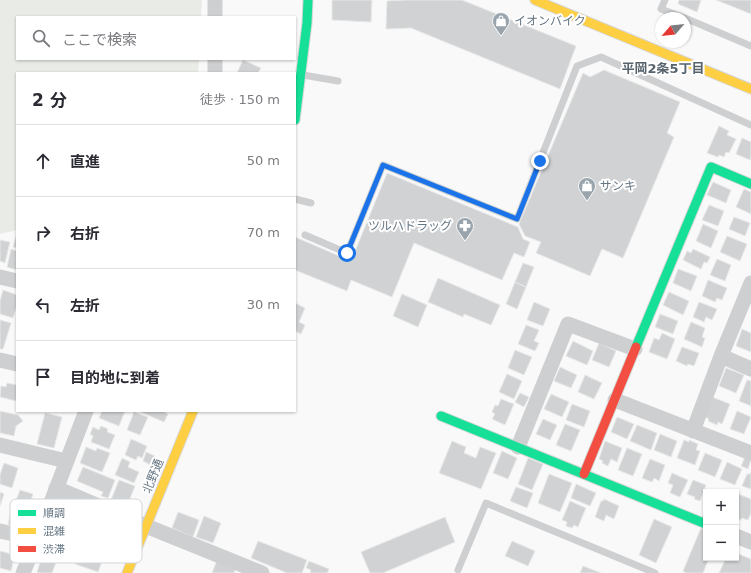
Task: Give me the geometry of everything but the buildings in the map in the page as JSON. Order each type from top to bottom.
[{"type":"street","points":[[214,0],[215,16]]},
{"type":"street","points":[[296,112],[307,23],[308,0]]},
{"type":"street","points":[[535,0],[751,89]]},
{"type":"street","points":[[215,60],[215,72]]},
{"type":"street","points":[[584,474],[711,167],[751,184]]},
{"type":"street","points":[[0,277],[16,281]]},
{"type":"street","points":[[693,431],[721,356],[751,283]]},
{"type":"street","points":[[518,447],[568,324],[635,349]]},
{"type":"street","points":[[721,356],[751,369]]},
{"type":"street","points":[[0,360],[16,364]]},
{"type":"street","points":[[615,400],[751,453]]},
{"type":"street","points":[[52,499],[86,412]]},
{"type":"street","name":"北野通","points":[[142,536],[193,412]]},
{"type":"street","points":[[441,416],[703,523]]},
{"type":"street","points":[[0,445],[66,461]]},
{"type":"street","points":[[56,488],[82,499]]},
{"type":"street","points":[[142,524],[262,573]]},
{"type":"street","points":[[0,531],[10,533]]},
{"type":"street","points":[[739,537],[751,542]]},
{"type":"street","points":[[23,573],[27,563]]},
{"type":"street","name":"北野通","points":[[127,573],[131,563]]},
{"type":"lane","points":[[665,0],[662,9],[670,12]]},
{"type":"lane","points":[[691,21],[751,46]]},
{"type":"lane","points":[[305,235],[347,253],[383,165],[517,219],[577,66],[601,57],[751,125]]},
{"type":"lane","points":[[301,74],[338,81]]},
{"type":"lane","points":[[296,199],[311,203]]},
{"type":"lane","points":[[458,570],[486,503],[654,573]]},
{"type":"shaded area","points":[[0,0],[202,0],[201,16],[16,16],[16,60],[199,60],[198,72],[16,72],[16,230],[0,234]]},
{"type":"traffic: fast","points":[[296,112],[307,23],[308,0]]},
{"type":"traffic: fast","points":[[636,347],[711,167],[751,184]]},
{"type":"traffic: fast","points":[[441,416],[703,523]]},
{"type":"traffic: slow","points":[[535,0],[751,89]]},
{"type":"traffic: slow","points":[[142,536],[193,412]]},
{"type":"traffic: slow","points":[[127,573],[131,563]]},
{"type":"traffic: jam","points":[[584,474],[636,347]]},
{"type":"place","name":"イオンバイク","points":[[501,36]]},
{"type":"place","name":"サンキ","points":[[587,201]]},
{"type":"place","name":"ツルハドラッグ","points":[[465,241]]},
{"type":"district","name":"平岡2条5丁目","points":[[663,68]]},
{"type":"route","points":[[347,253],[383,165],[517,219],[540,161]]}]
